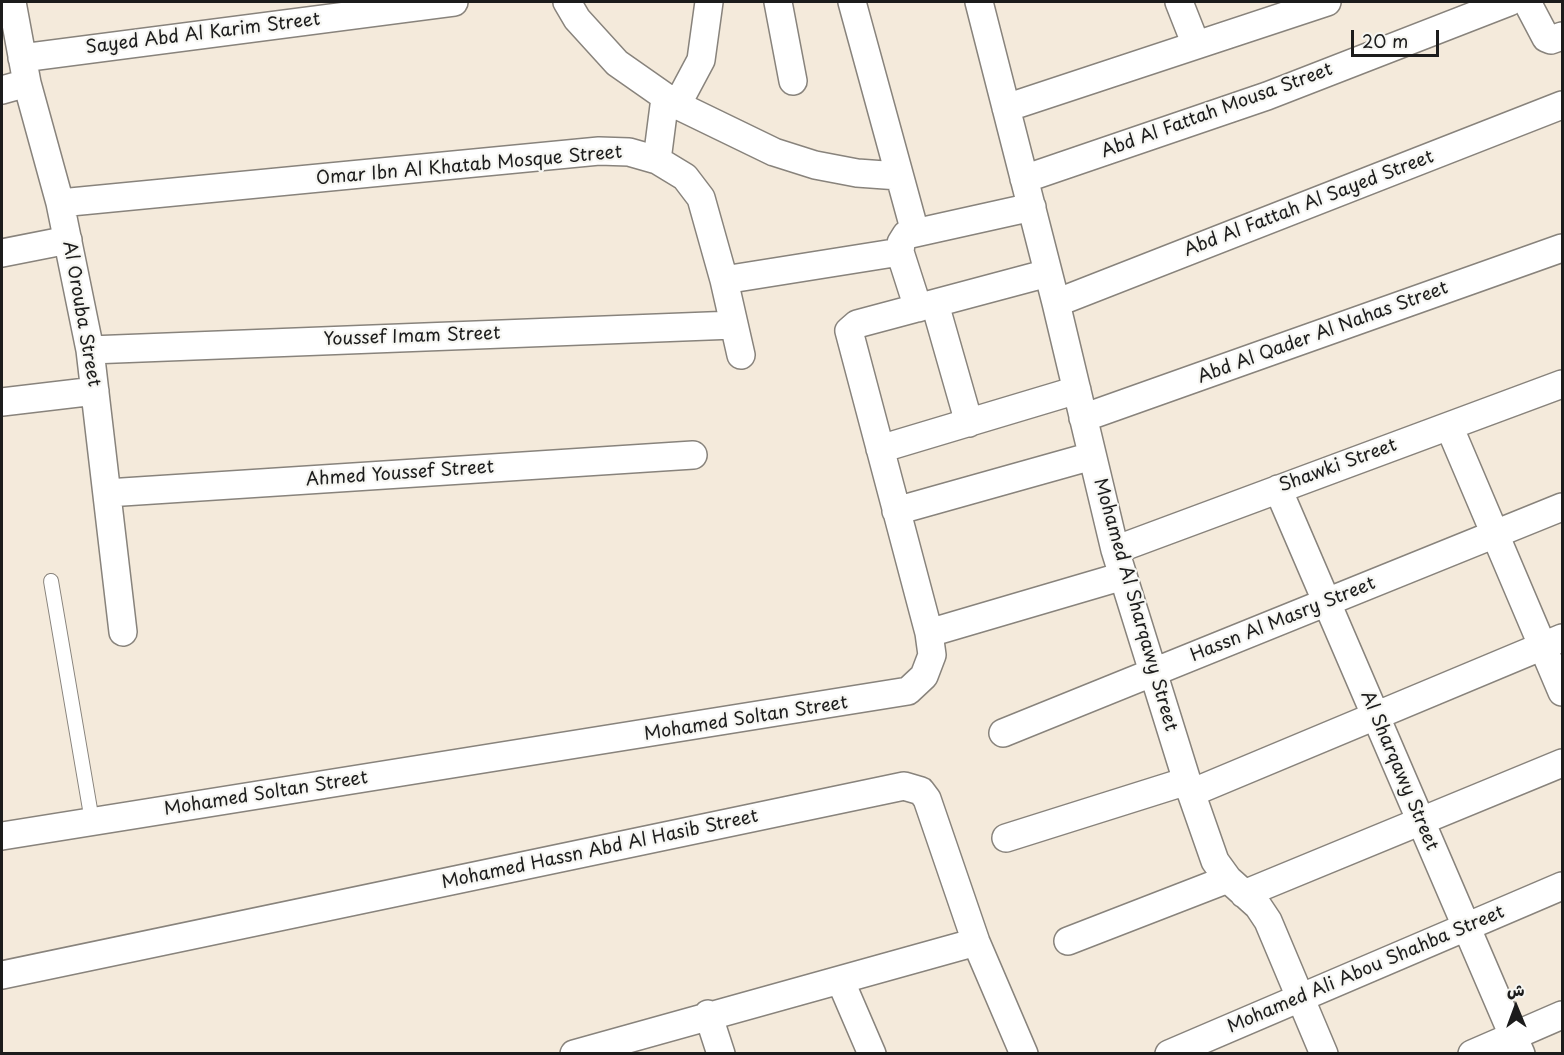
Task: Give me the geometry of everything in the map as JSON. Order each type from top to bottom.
[{"type":"street","name":"Al Orouba Street","points":[[12,2],[25,71],[60,202],[90,350],[123,632]]},
{"type":"street","name":"Sayed Abd Al Karim Street","points":[[2,90],[25,71],[454,2]]},
{"type":"street","points":[[567,2],[577,19],[617,63],[671,101],[774,152],[815,165],[857,173],[899,176]]},
{"type":"street","points":[[657,160],[671,101],[701,60],[710,2]]},
{"type":"street","points":[[778,2],[793,81]]},
{"type":"street","points":[[852,2],[899,176],[908,242],[926,306],[969,423]]},
{"type":"street","points":[[1179,2],[1196,45]]},
{"type":"street","points":[[1006,108],[1328,2]]},
{"type":"street","name":"Abd Al Fattah Mousa Street","points":[[1024,179],[1267,96],[1509,2]]},
{"type":"street","points":[[1527,2],[1546,38],[1551,40],[1563,36]]},
{"type":"street","name":"Mohamed Al Sharqawy Street","points":[[984,3],[1006,108],[1056,303],[1115,550],[1189,787],[1211,851],[1236,886],[1258,906],[1268,921],[1324,1053]]},
{"type":"street","name":"Abd Al Fattah Al Sayed Street","points":[[1056,303],[1563,105]]},
{"type":"street","name":"Omar Ibn Al Khatab Mosque Street","points":[[60,202],[599,152],[629,152],[657,160],[685,177],[701,198],[724,280],[741,356]]},
{"type":"street","points":[[724,280],[908,242],[1032,207]]},
{"type":"street","points":[[2,253],[68,240]]},
{"type":"street","name":"Abd Al Qader Al Nahas Street","points":[[1083,418],[1563,248]]},
{"type":"street","name":"Mohamed Soltan Street","points":[[2,836],[908,692],[924,676],[932,655],[929,633],[849,331],[852,326],[1048,273]]},
{"type":"street","name":"Youssef Imam Street","points":[[90,350],[734,325]]},
{"type":"street","name":"Shawki Street","points":[[1115,550],[1563,384]]},
{"type":"street","points":[[880,449],[1077,390]]},
{"type":"street","points":[[2,402],[95,391]]},
{"type":"street","points":[[1449,426],[1495,535],[1553,642],[1563,692]]},
{"type":"street","name":"Ahmed Youssef Street","points":[[107,493],[693,455]]},
{"type":"street","points":[[896,511],[1092,456]]},
{"type":"street","name":"Al Sharqawy Street","points":[[1278,489],[1517,1045]]},
{"type":"street","name":"Hassn Al Masry Street","points":[[1003,733],[1563,507]]},
{"type":"street","points":[[929,633],[1123,576]]},
{"type":"street","points":[[1006,838],[1189,787],[1375,716],[1553,642]]},
{"type":"street","points":[[1068,941],[1236,886],[1420,821],[1563,763]]},
{"type":"street","name":"Mohamed Hassn Abd Al Hasib Street","points":[[2,975],[904,786],[921,791],[927,799],[976,942],[1024,1053]]},
{"type":"street","name":"Mohamed Ali Abou Shahba Street","points":[[1169,1053],[1563,886]]},
{"type":"street","points":[[574,1053],[708,1014],[841,981],[976,942]]},
{"type":"street","points":[[841,981],[872,1053]]},
{"type":"street","points":[[708,1014],[721,1053]]},
{"type":"street","points":[[1472,1053],[1517,1045],[1563,1015]]},
{"type":"lane","points":[[51,581],[92,821]]}]
